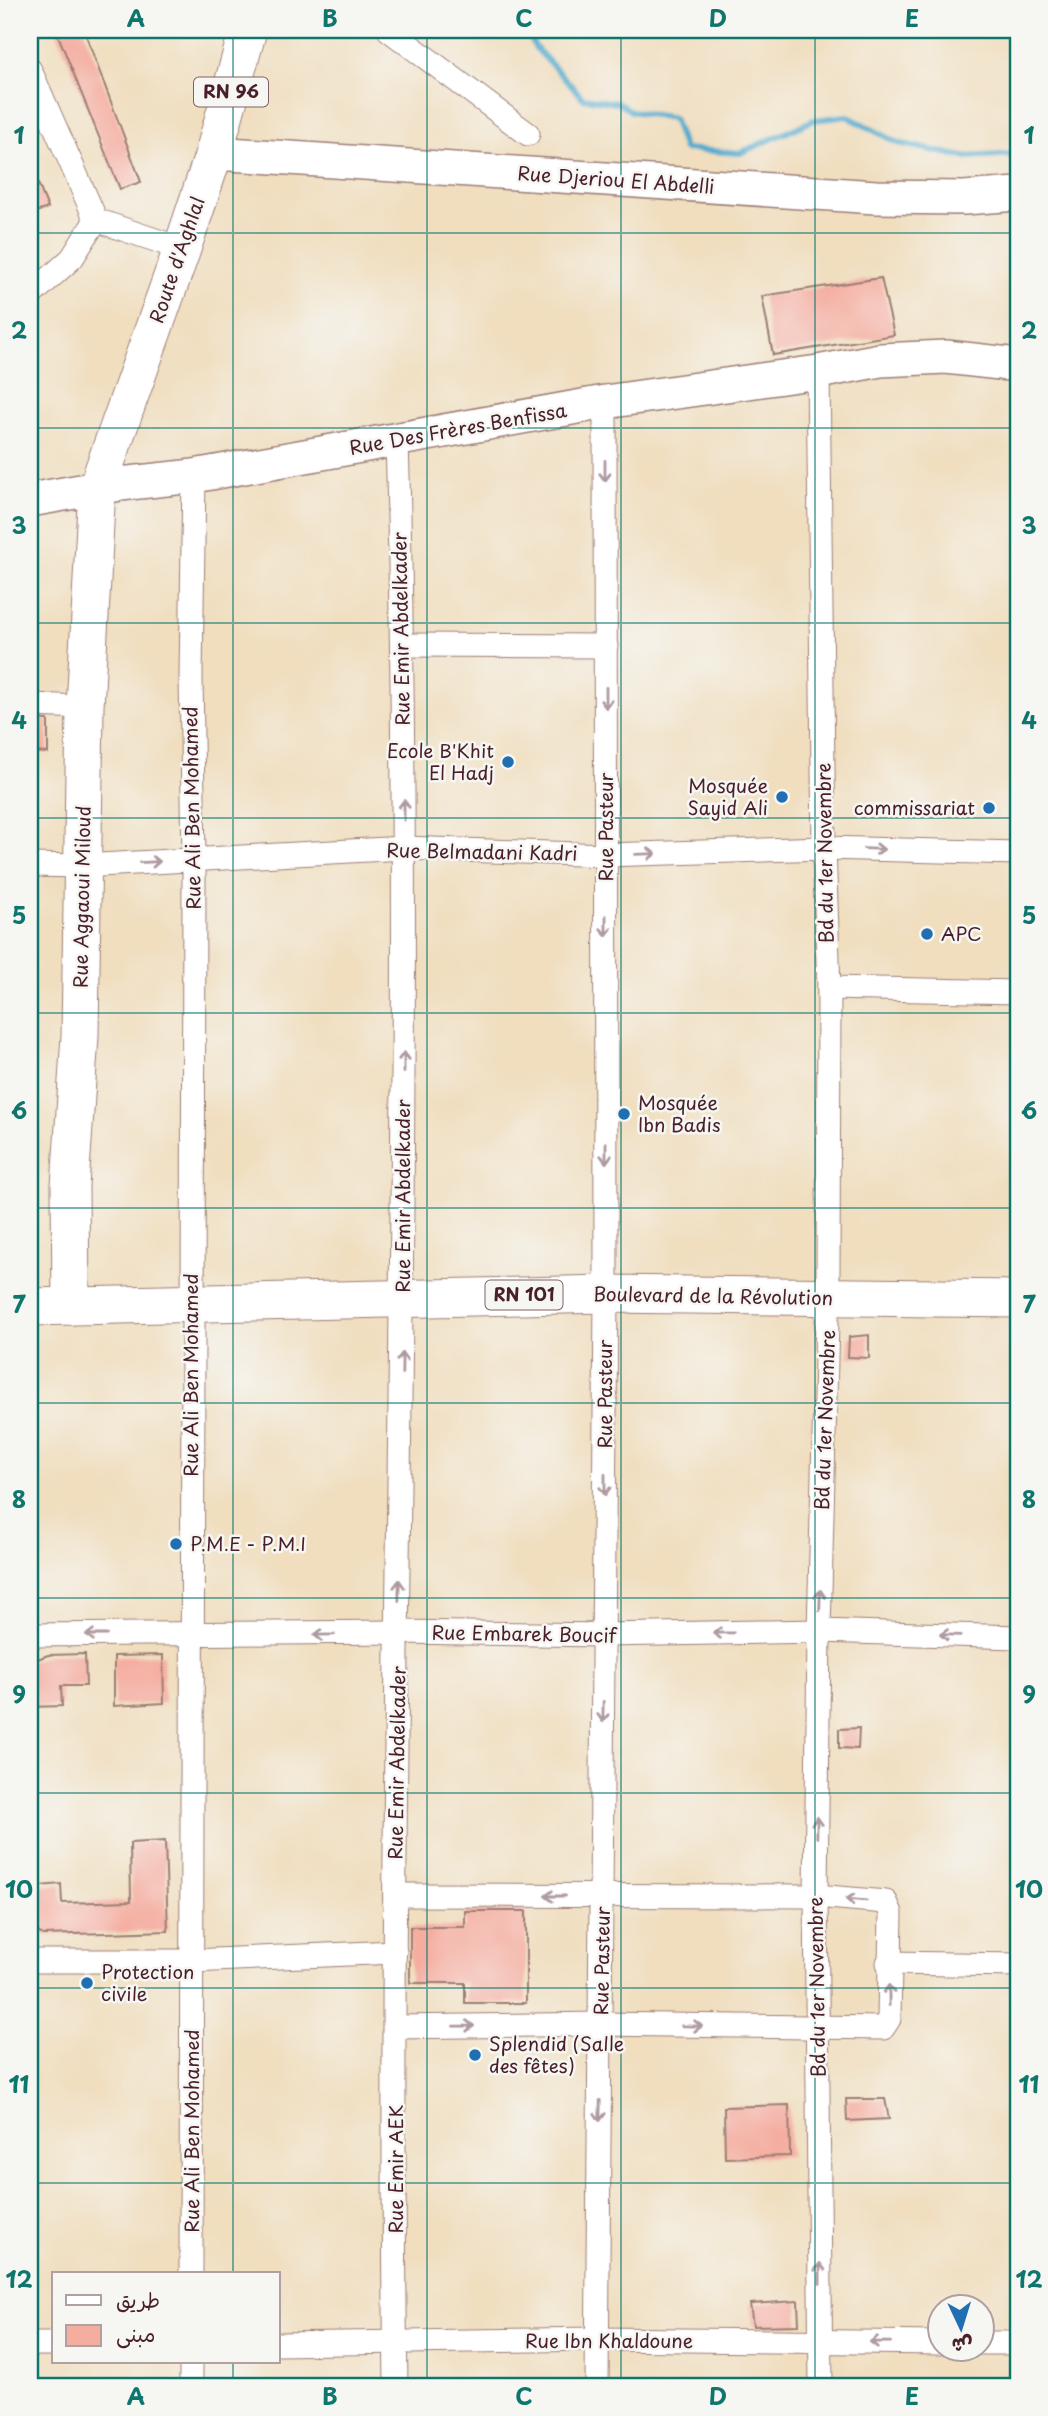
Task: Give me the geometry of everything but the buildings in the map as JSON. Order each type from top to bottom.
[{"type":"main road","name":"Route d'Aghlal","points":[[97,488],[214,153],[248,30]]},
{"type":"main road","name":"Rue Djeriou El Abdelli","points":[[214,153],[876,198],[964,198],[1018,194]]},
{"type":"main road","name":"Rue Des Frères Benfissa","points":[[30,500],[97,488],[194,476],[605,402],[818,372],[880,360],[946,358],[1018,365]]},
{"type":"main road","name":"Rue Aggaoui Miloud","points":[[71,1306],[70,1186],[80,1036],[85,706],[97,488]]},
{"type":"main road","name":"Boulevard de la Révolution","points":[[30,1307],[828,1290],[1018,1299]]},
{"type":"street","points":[[389,30],[528,134]]},
{"type":"street","points":[[30,70],[96,220],[182,249]]},
{"type":"street","points":[[30,296],[72,258],[96,220]]},
{"type":"street","name":"Bd du 1er Novembre","points":[[818,372],[824,848],[829,988],[828,1290],[819,1632],[816,1896],[821,2386]]},
{"type":"street","name":"Rue Pasteur","points":[[597,2386],[606,1294],[605,402]]},
{"type":"street","name":"Rue Emir Abdelkader","points":[[395,1952],[403,1297],[404,848],[403,645],[397,440]]},
{"type":"street","name":"Rue Ali Ben Mohamed","points":[[191,2272],[194,860],[191,676],[194,476]]},
{"type":"street","points":[[403,645],[606,646]]},
{"type":"street","points":[[30,705],[85,706]]},
{"type":"street","name":"Rue Belmadani Kadri","points":[[30,865],[82,866],[404,848],[606,855],[824,848],[1018,853]]},
{"type":"street","points":[[829,988],[1018,992]]},
{"type":"street","name":"Rue Embarek Boucif","points":[[30,1635],[399,1632],[604,1635],[819,1632],[1018,1637]]},
{"type":"street","points":[[395,1895],[816,1896],[889,1904],[891,1913],[887,2025],[883,2028],[601,2024],[396,2027]]},
{"type":"street","points":[[30,1961],[192,1961],[395,1952]]},
{"type":"street","name":"Rue Emir AEK","points":[[395,1952],[396,2386]]},
{"type":"street","points":[[888,1963],[1018,1965]]},
{"type":"street","name":"Rue Ibn Khaldoune","points":[[280,2344],[597,2339],[926,2343]]},
{"type":"street","points":[[996,2343],[1018,2343]]},
{"type":"street","points":[[30,2344],[52,2344]]},
{"type":"street","points":[[191,2364],[191,2386]]},
{"type":"waterway","points":[[526,30],[535,47],[583,98],[618,103],[631,111],[673,118],[684,149],[740,153],[814,120],[847,116],[898,143],[964,157],[1018,154]]},
{"type":"place","name":"Ecole B'Khit El Hadj","points":[[508,762]]},
{"type":"place","name":"Mosquée Sayid Ali","points":[[782,797]]},
{"type":"place","name":"commissariat","points":[[989,808]]},
{"type":"place","name":"APC","points":[[927,934]]},
{"type":"place","name":"Mosquée Ibn Badis","points":[[624,1114]]},
{"type":"place","name":"P.M.E - P.M.I","points":[[176,1544]]},
{"type":"place","name":"Protection civile","points":[[87,1983]]},
{"type":"place","name":"Splendid (Salle des fêtes)","points":[[475,2055]]}]
